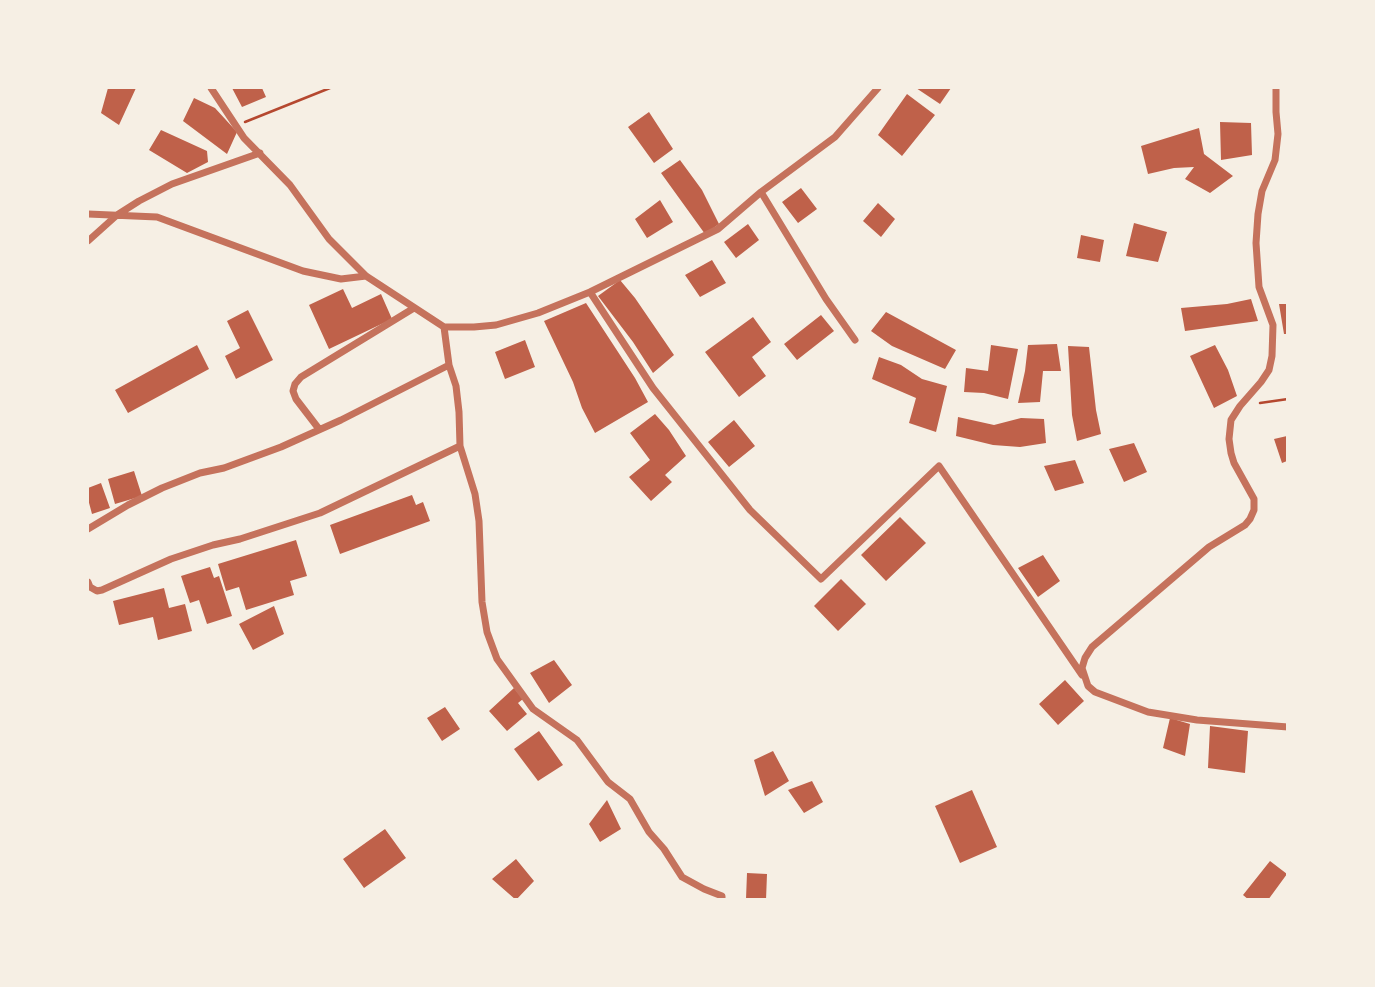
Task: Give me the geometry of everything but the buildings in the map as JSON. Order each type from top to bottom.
[{"type":"street","points":[[211,88],[244,138],[290,185],[329,239],[366,276],[444,327],[496,325],[522,319],[590,292],[718,229],[761,192],[835,137],[878,88]]},
{"type":"street","points":[[1084,678],[1082,668],[1092,647],[1209,547],[1250,519],[1254,510],[1255,499],[1234,463],[1229,439],[1231,419],[1269,370],[1272,356],[1273,325],[1259,287],[1256,243],[1262,191],[1275,160],[1278,134],[1276,88]]},
{"type":"street","points":[[88,241],[117,215],[172,184],[260,153]]},
{"type":"street","points":[[761,192],[855,340]]},
{"type":"street","points":[[88,214],[157,217],[303,271],[341,279],[366,276]]},
{"type":"street","points":[[590,292],[653,388],[750,510],[821,579],[939,466],[1088,686],[1095,692],[1148,712],[1197,720],[1287,727]]},
{"type":"street","points":[[319,429],[296,399],[293,391],[295,384],[301,377],[414,308]]},
{"type":"street","points":[[444,327],[449,365],[456,386],[460,446],[475,494],[480,533],[482,602],[487,632],[497,659],[533,709],[577,740],[608,782],[630,799],[649,832],[682,877],[722,896],[722,900]]},
{"type":"street","points":[[88,528],[172,484],[281,447],[449,365]]},
{"type":"street","points":[[88,582],[90,587],[97,591],[102,590],[171,559],[320,513],[460,446]]},
{"type":"path","points":[[236,126],[330,88]]},
{"type":"path","points":[[1240,406],[1287,399]]}]
